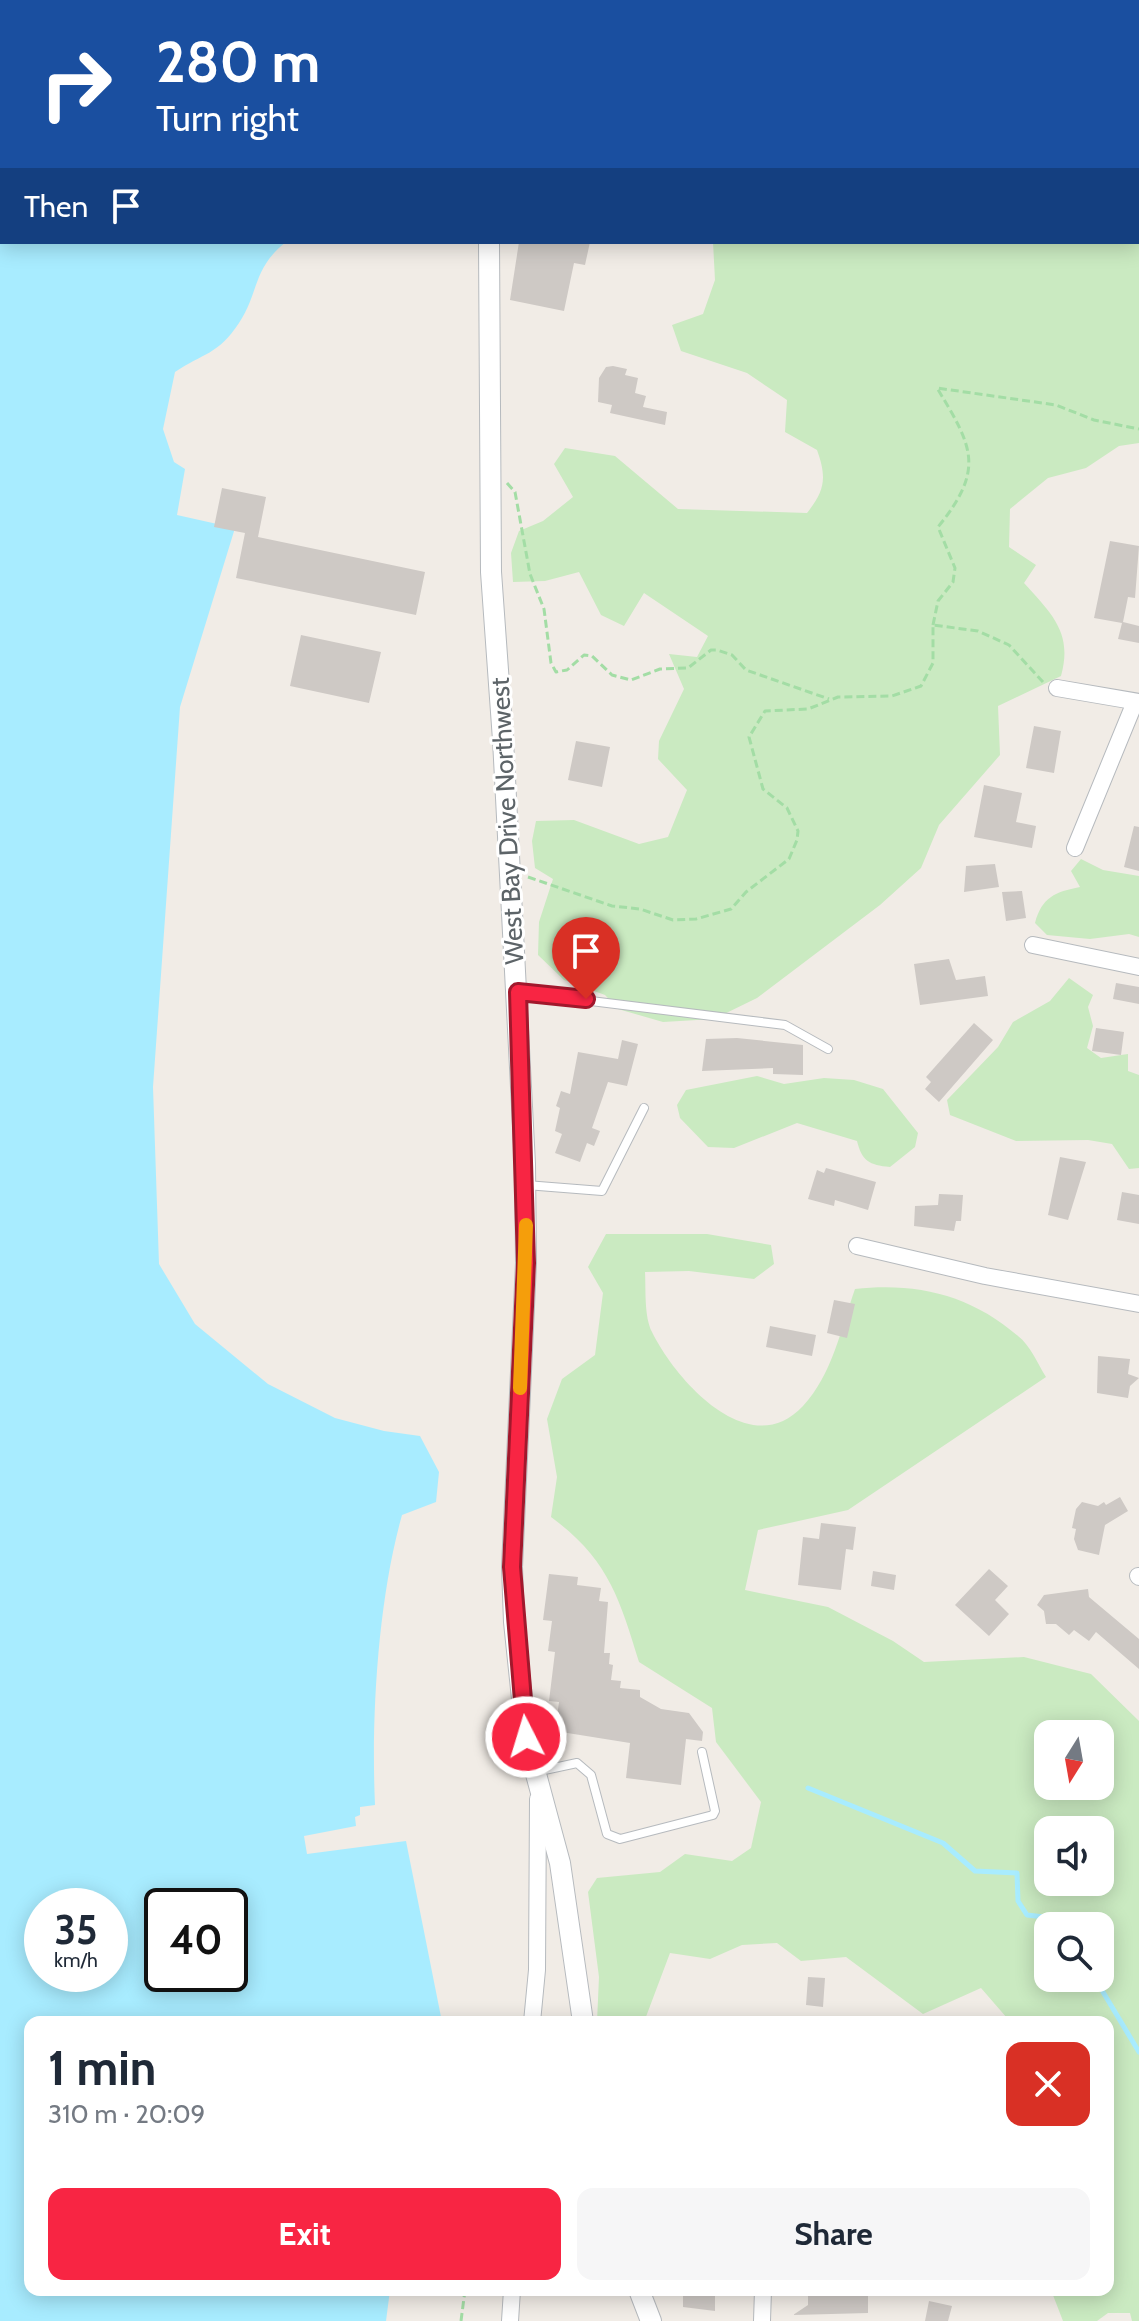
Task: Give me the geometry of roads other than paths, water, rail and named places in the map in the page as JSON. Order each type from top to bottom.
[{"type":"street","name":"West Bay Drive Northwest","points":[[489,244],[491,572],[518,992],[525,1185],[526,1263],[512,1567],[514,1622],[526,1737],[536,1781],[537,1970],[533,2016]]},
{"type":"street","points":[[1057,688],[1137,702],[1075,848]]},
{"type":"street","points":[[1033,945],[1139,967]]},
{"type":"street","points":[[857,1246],[985,1276],[1139,1304]]},
{"type":"street","points":[[536,1781],[560,1863],[569,1908],[582,2016]]},
{"type":"street","points":[[510,2321],[512,2296]]},
{"type":"street","points":[[641,2296],[651,2321]]},
{"type":"street","points":[[762,2321],[763,2296]]},
{"type":"lane","points":[[518,992],[785,1025],[828,1049]]},
{"type":"lane","points":[[525,1185],[602,1191],[644,1108]]},
{"type":"lane","points":[[536,1781],[577,1763],[591,1775],[607,1834],[620,1839],[713,1815],[715,1811],[702,1752]]},
{"type":"water","points":[[0,244],[284,244],[267,262],[246,311],[231,334],[217,348],[175,372],[163,429],[174,462],[185,469],[177,515],[235,528],[180,707],[153,1087],[159,1264],[195,1324],[268,1384],[335,1418],[384,1431],[420,1436],[439,1472],[436,1502],[402,1515],[387,1584],[375,1697],[375,1805],[360,1807],[360,1815],[355,1817],[356,1826],[304,1836],[307,1854],[406,1841],[441,2016],[24,2016],[24,2296],[389,2296],[386,2321],[0,2321]]},
{"type":"waterway","points":[[808,1788],[943,1843],[975,1871],[1017,1873],[1018,1901],[1027,1915],[1034,1916]]},
{"type":"waterway","points":[[1103,1992],[1139,2052]]}]
